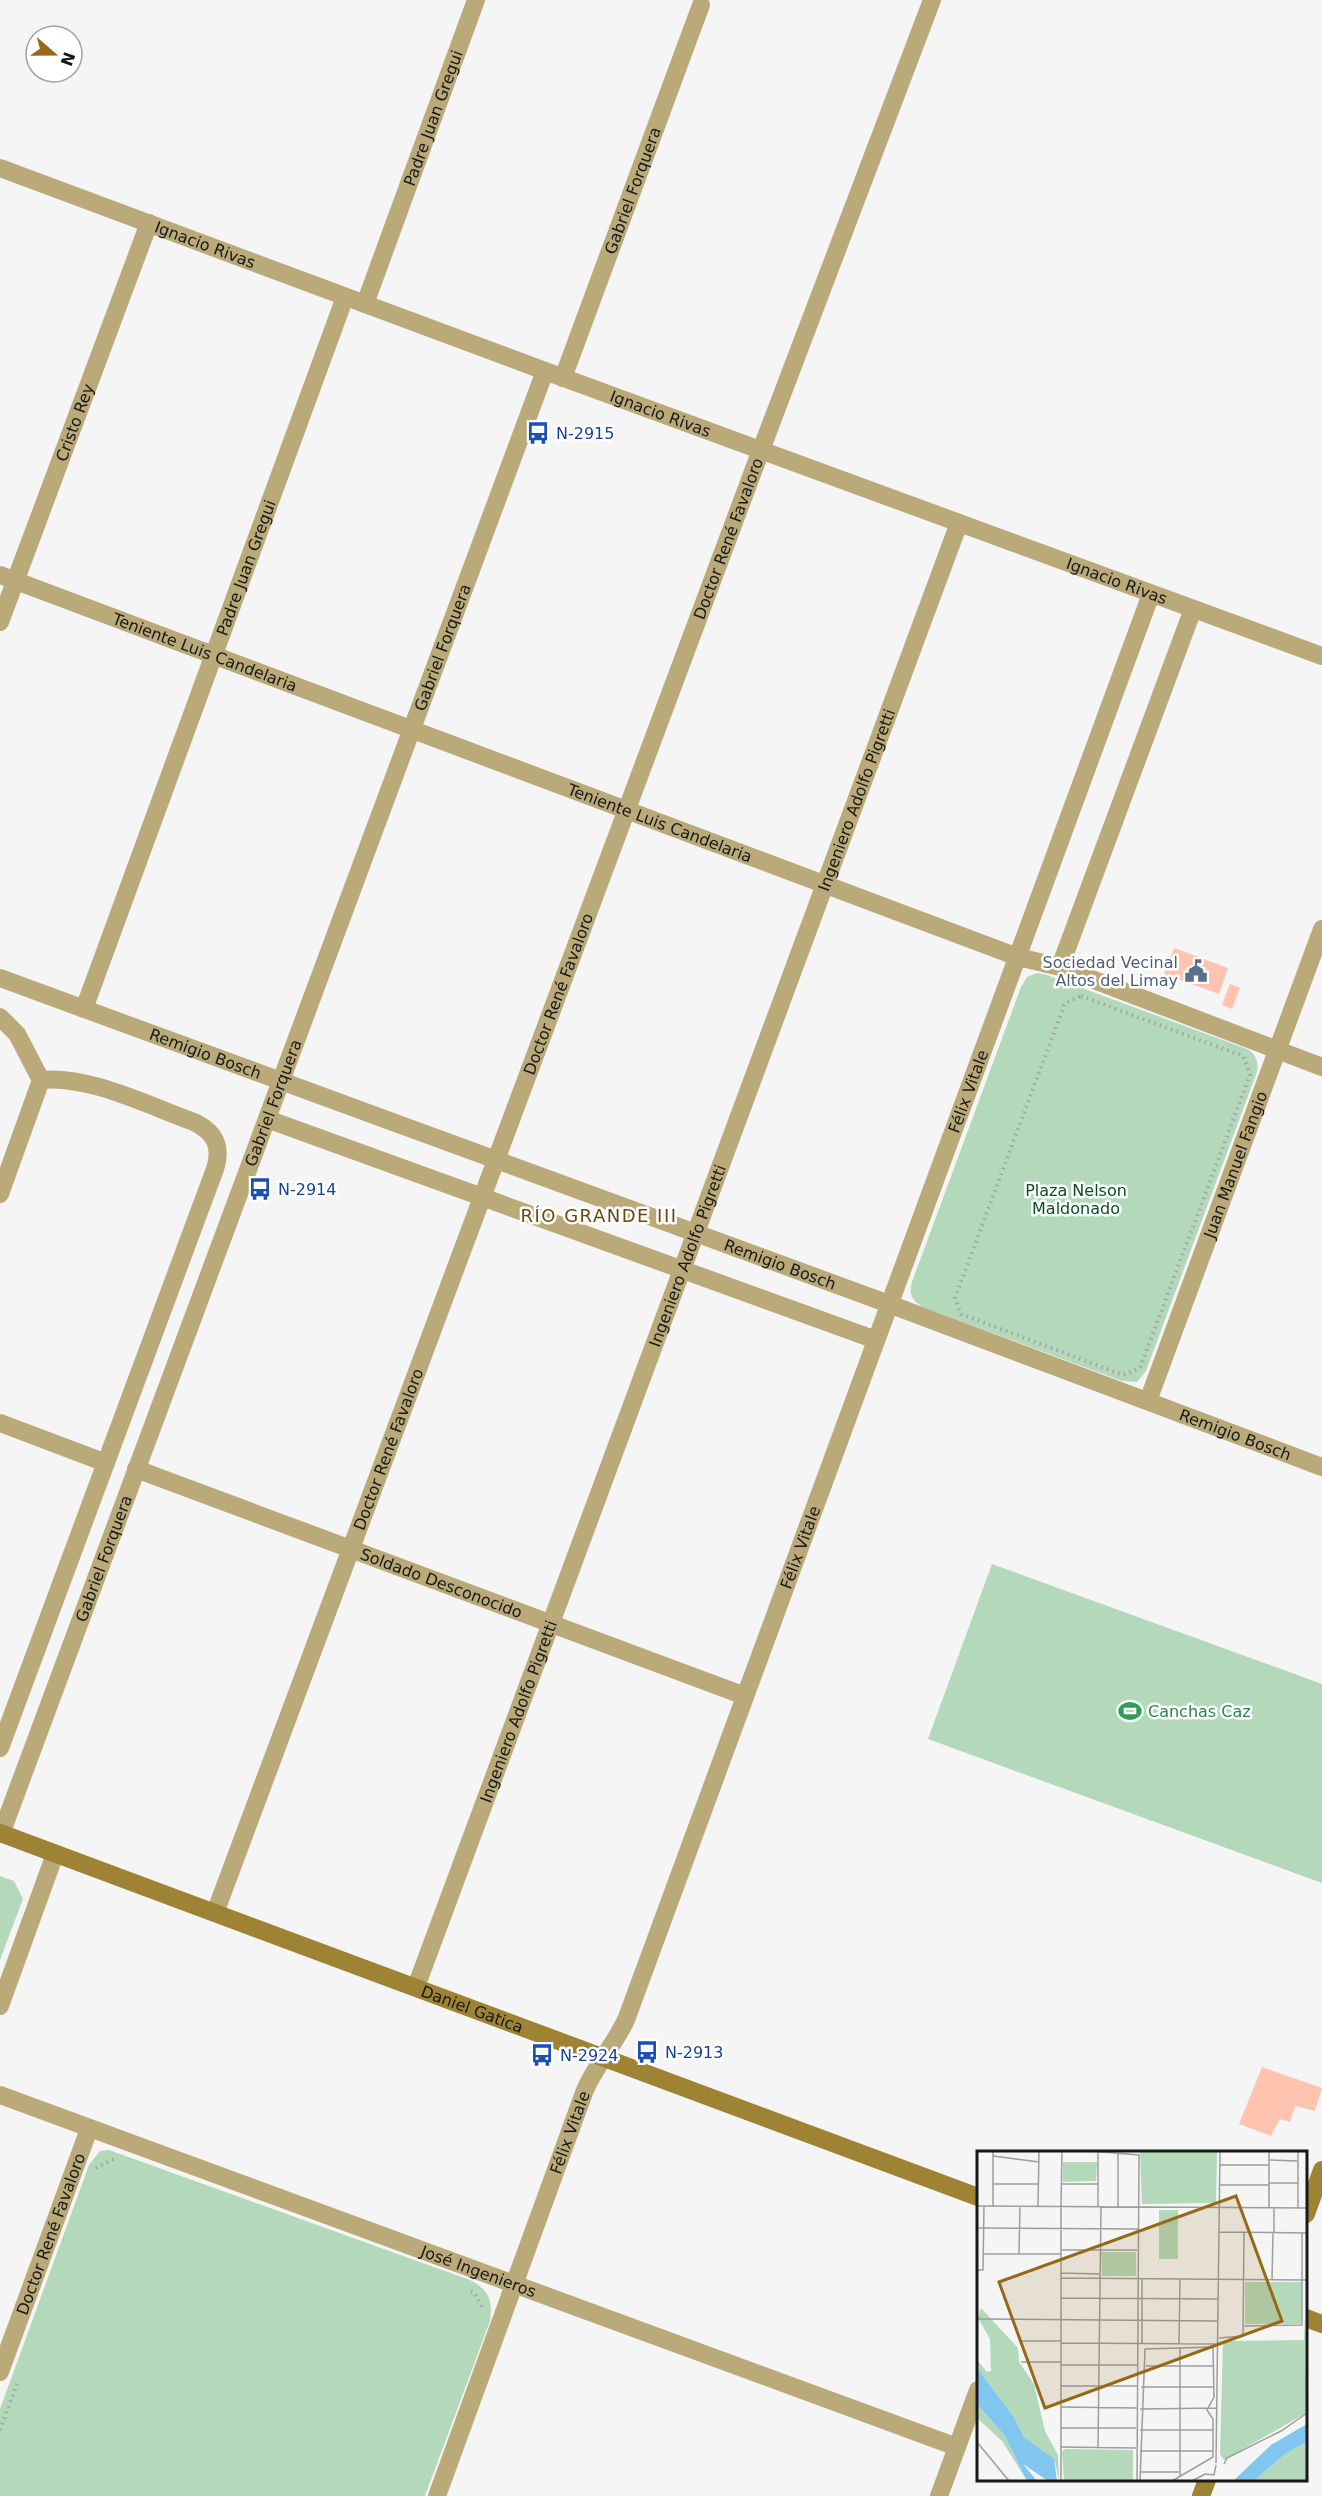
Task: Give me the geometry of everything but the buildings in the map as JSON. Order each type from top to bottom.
[{"type":"main road","name":"Daniel Gatica","points":[[0,1834],[977,2197]]},
{"type":"main road","points":[[1307,2209],[1322,2170]]},
{"type":"main road","points":[[1307,2319],[1322,2324]]},
{"type":"main road","points":[[1201,2496],[1207,2481]]},
{"type":"street","name":"Padre Juan Gregui","points":[[365,304],[476,0]]},
{"type":"street","name":"Doctor René Favaloro","points":[[215,1913],[626,810],[932,0]]},
{"type":"street","name":"Gabriel Forquera","points":[[563,378],[701,4]]},
{"type":"street","name":"Ignacio Rivas","points":[[0,168],[563,378],[1322,656]]},
{"type":"street","name":"Cristo Rey","points":[[0,621],[8,577],[149,223]]},
{"type":"street","name":"Padre Juan Gregui","points":[[84,1009],[345,297]]},
{"type":"street","name":"Gabriel Forquera","points":[[0,1834],[545,371]]},
{"type":"street","name":"Ingeniero Adolfo Pigretti","points":[[416,1987],[959,523]]},
{"type":"street","name":"Teniente Luis Candelaria","points":[[8,577],[1018,957],[1060,967],[1322,1067]]},
{"type":"street","name":"Félix Vitale","points":[[437,2496],[585,2090],[626,2020],[1151,594]]},
{"type":"street","points":[[1060,967],[1193,609]]},
{"type":"street","name":"Juan Manuel Fangio","points":[[1148,1401],[1322,929]]},
{"type":"street","name":"Remigio Bosch","points":[[0,978],[889,1304],[1322,1467]]},
{"type":"street","points":[[0,1017],[17,1034],[41,1080],[0,1194]]},
{"type":"street","name":"Gabriel Forquera","points":[[0,1749],[215,1169],[218,1154],[210,1131],[194,1122],[86,1083],[68,1079],[41,1080]]},
{"type":"street","points":[[267,1119],[876,1340]]},
{"type":"street","points":[[0,1423],[106,1463]]},
{"type":"street","name":"Soldado Desconocido","points":[[136,1469],[745,1696]]},
{"type":"street","points":[[0,2006],[55,1854]]},
{"type":"street","name":"José Ingenieros","points":[[0,2095],[957,2447]]},
{"type":"street","name":"Doctor René Favaloro","points":[[0,2372],[90,2129]]},
{"type":"street","points":[[939,2496],[977,2393]]},
{"type":"path","points":[[1081,996],[1243,1056],[1250,1075],[1140,1368],[1124,1375],[961,1314],[955,1298],[1065,1003],[1081,996]]},
{"type":"path","points":[[93,2179],[97,2168],[114,2158],[126,2162]]},
{"type":"path","points":[[463,2288],[474,2292]]},
{"type":"path","points":[[0,2430],[20,2375]]},
{"type":"green space","name":"Plaza Nelson Maldonado","points":[[1037,973],[1247,1049],[1253,1053],[1258,1065],[1146,1371],[1137,1382],[1122,1381],[925,1308],[915,1301],[911,1294],[912,1282],[1021,987],[1027,977]]},
{"type":"green space","name":"Canchas Caz","points":[[992,1564],[1322,1684],[1322,1883],[928,1739]]},
{"type":"green space","points":[[0,1876],[14,1881],[23,1899],[0,1960]]},
{"type":"green space","points":[[109,2150],[470,2280],[482,2288],[490,2301],[490,2321],[425,2496],[0,2496],[0,2409],[89,2165],[100,2151]]},
{"type":"place","name":"N-2915","points":[[538,433]]},
{"type":"place","name":"Sociedad Vecinal Altos del Limay","points":[[1196,971]]},
{"type":"place","name":"N-2914","points":[[260,1189]]},
{"type":"place","name":"Canchas Caz","points":[[1130,1711]]},
{"type":"place","name":"N-2913","points":[[647,2052]]},
{"type":"place","name":"N-2924","points":[[542,2055]]},
{"type":"district","name":"RÍO GRANDE III","points":[[599,1216]]}]
